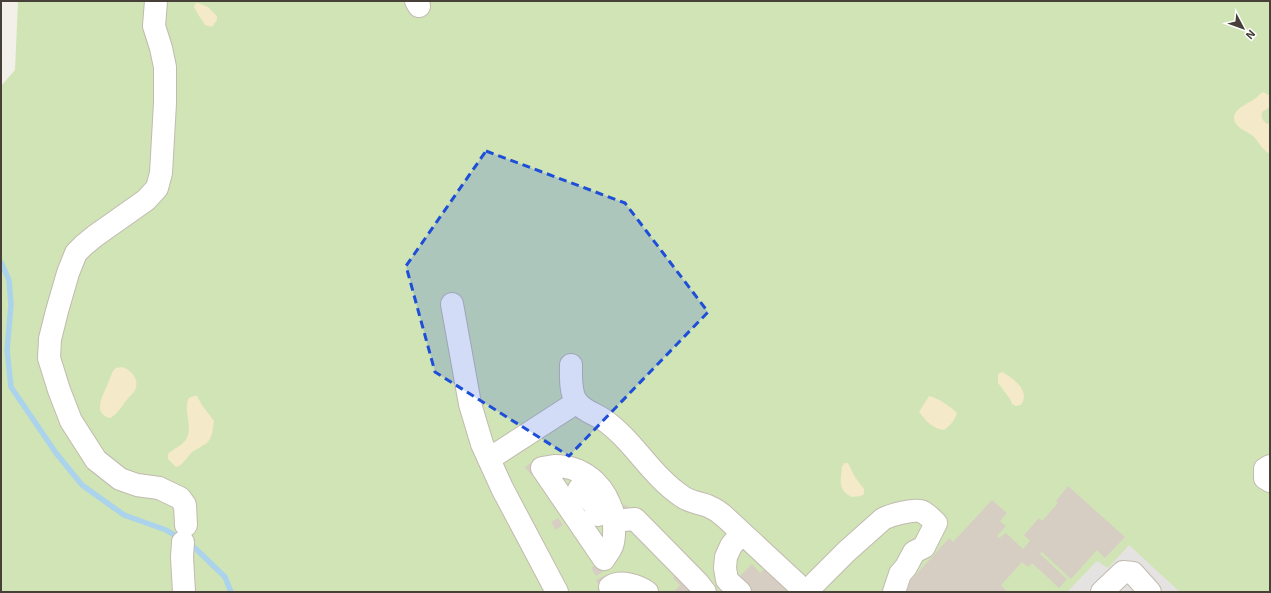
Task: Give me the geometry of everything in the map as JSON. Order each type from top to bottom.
[{"type":"lane","points":[[156,1],[154,26],[165,67],[162,173],[157,188],[146,200],[95,236],[76,253],[68,273],[50,339],[49,358],[71,421],[96,460],[120,480],[137,485],[159,488],[180,498],[185,505],[182,558],[184,592]]},
{"type":"lane","points":[[452,304],[470,404],[482,444],[502,488],[557,592]]},
{"type":"lane","points":[[571,365],[573,390],[577,402],[581,406],[602,419],[623,435],[656,473],[682,497],[718,511],[790,583],[805,592],[847,551],[883,519],[899,514],[920,511],[924,513],[936,523],[924,547],[914,552],[906,567],[900,574],[894,592]]},
{"type":"lane","points":[[489,459],[577,402]]},
{"type":"lane","points":[[600,499],[614,536],[612,548],[604,559],[570,517],[542,468],[562,466],[572,469],[600,499],[634,519],[698,583],[705,592]]},
{"type":"lane","points":[[1270,466],[1265,469],[1265,478],[1270,481]]},
{"type":"lane","points":[[570,517],[600,499]]},
{"type":"lane","points":[[740,592],[727,580],[725,568],[726,557],[741,533]]},
{"type":"lane","points":[[1102,592],[1123,572],[1134,573],[1150,592]]},
{"type":"highlighted area","points":[[486,151],[625,203],[708,312],[569,456],[435,372],[406,266]]},
{"type":"green space","points":[[18,1],[1270,1],[1270,592],[1,592],[1,86],[15,70]]},
{"type":"sand","points":[[198,3],[208,7],[217,16],[217,20],[212,27],[205,25],[196,12],[194,7],[195,4]]},
{"type":"sand","points":[[1263,92],[1270,96],[1270,107],[1262,112],[1262,119],[1267,124],[1270,123],[1270,154],[1253,136],[1239,127],[1234,120],[1234,116],[1238,110]]},
{"type":"sand","points":[[116,368],[126,368],[134,376],[136,380],[136,388],[119,411],[110,418],[104,416],[101,412],[100,403],[113,371]]},
{"type":"sand","points":[[1002,372],[1015,381],[1022,390],[1024,400],[1021,405],[1016,406],[1012,404],[998,383],[998,374]]},
{"type":"sand","points":[[197,396],[214,421],[212,434],[207,443],[192,452],[181,465],[176,467],[168,459],[168,454],[183,443],[188,436],[189,425],[187,403],[189,398]]},
{"type":"sand","points":[[929,396],[951,407],[957,413],[952,423],[944,430],[933,426],[919,412]]},
{"type":"sand","points":[[845,463],[848,463],[855,477],[864,489],[864,494],[861,496],[852,497],[842,488],[842,466]]},
{"type":"shaded area","points":[[1129,545],[1180,592],[1067,592],[1097,561],[1108,568]]},
{"type":"building","points":[[534,461],[540,469],[531,475],[525,467]]},
{"type":"building","points":[[1068,486],[1125,537],[1105,558],[1097,550],[1071,579],[1042,552],[1040,554],[1067,579],[1059,588],[1032,563],[1028,567],[1022,562],[1001,585],[1006,590],[1004,592],[907,592],[908,591],[904,588],[949,538],[953,542],[992,500],[1007,513],[1000,521],[1006,526],[997,536],[999,538],[1006,533],[1023,549],[1030,541],[1024,535],[1039,518],[1042,521],[1058,503],[1056,501]]},
{"type":"building","points":[[627,505],[629,511],[623,513],[621,506]]},
{"type":"building","points":[[558,518],[563,525],[556,530],[551,522]]},
{"type":"building","points":[[600,562],[605,570],[596,576],[591,568]]},
{"type":"building","points":[[752,564],[760,573],[766,568],[787,589],[784,592],[741,592],[739,577]]},
{"type":"building","points":[[680,571],[703,592],[676,592],[675,590],[680,585],[673,578]]},
{"type":"building","points":[[606,575],[611,585],[601,590],[596,580]]},
{"type":"waterway","points":[[1,262],[9,280],[11,305],[7,350],[11,387],[56,453],[82,485],[124,515],[166,530],[181,539]]},
{"type":"waterway","points":[[188,544],[195,548],[225,577],[231,592]]}]
